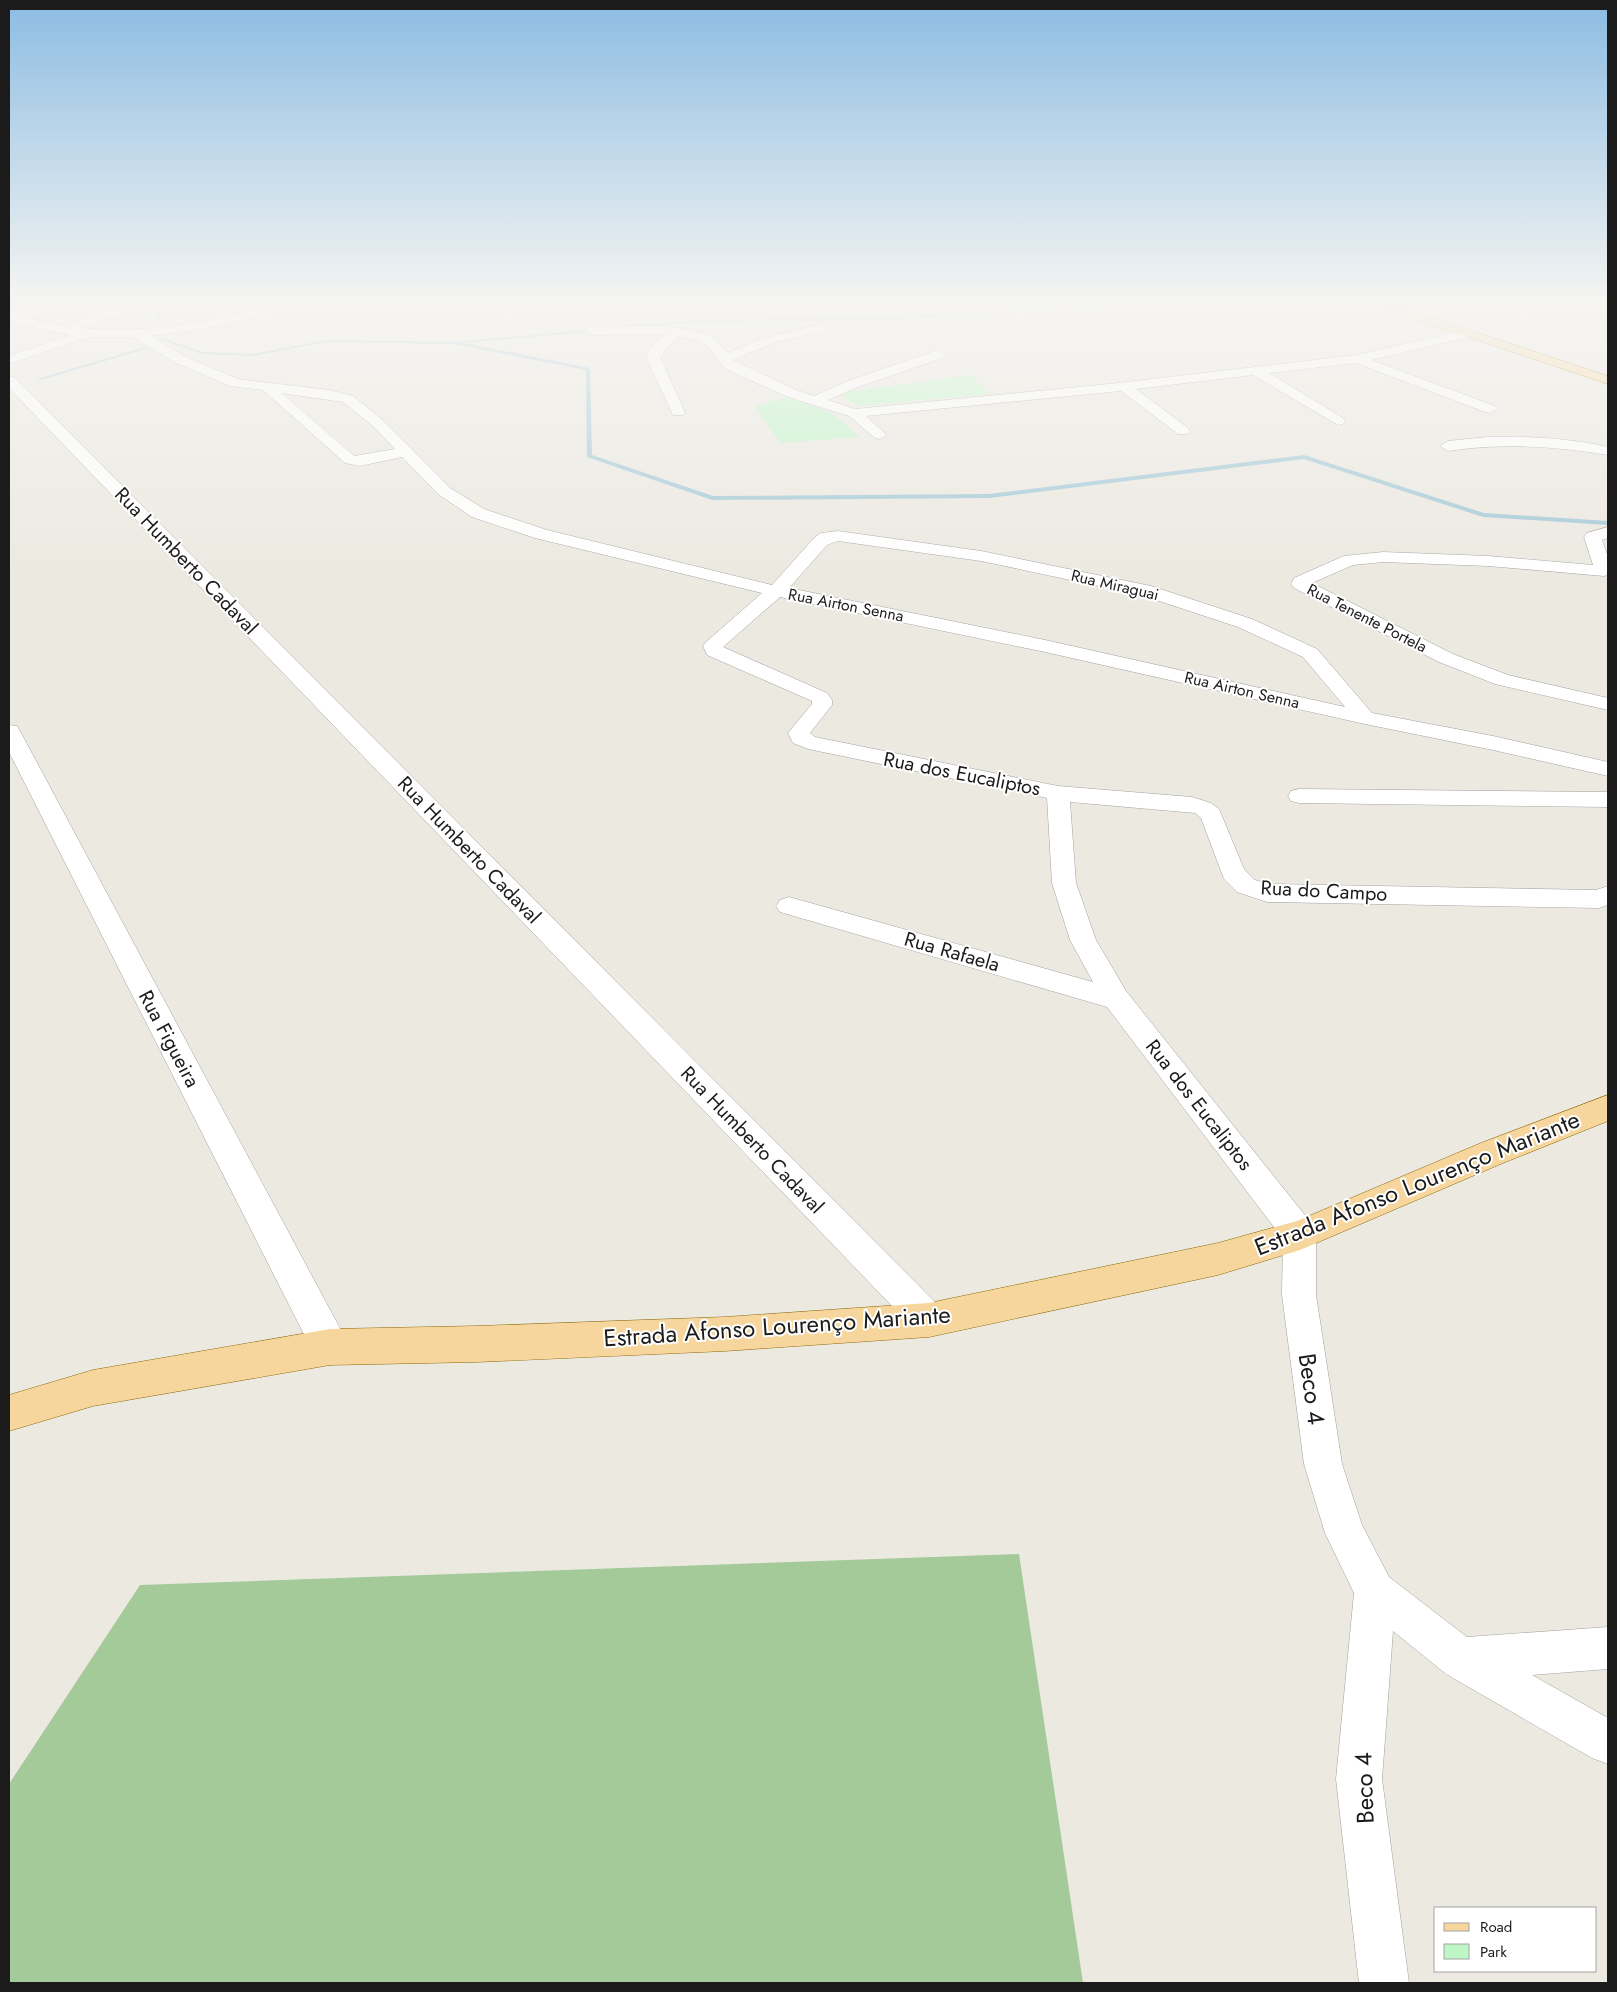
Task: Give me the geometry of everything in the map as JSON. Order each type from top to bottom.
[{"type":"main road","name":"Estrada Afonso Lourenço Mariante","points":[[9,1413],[93,1388],[330,1347],[477,1344],[716,1334],[929,1320],[1218,1259],[1300,1235],[1492,1153],[1608,1108]]},
{"type":"street","name":"Rua Humberto Cadaval","points":[[23,394],[929,1320]]},
{"type":"street","points":[[276,394],[350,460],[360,461],[404,452]]},
{"type":"street","name":"Rua Airton Senna","points":[[329,394],[348,399],[379,424],[404,452],[444,491],[478,513],[541,534],[776,591],[1045,646],[1365,718],[1492,742],[1608,769]]},
{"type":"street","points":[[670,394],[678,412]]},
{"type":"street","points":[[793,394],[854,413],[1044,394]]},
{"type":"street","points":[[815,401],[831,394]]},
{"type":"street","points":[[1134,394],[1183,431]]},
{"type":"street","points":[[1293,394],[1338,421]]},
{"type":"street","points":[[1451,394],[1490,409]]},
{"type":"street","points":[[854,413],[880,435]]},
{"type":"street","points":[[1448,446],[1485,441],[1513,440],[1550,442],[1608,451]]},
{"type":"street","name":"Rua Tenente Portela","points":[[1608,532],[1593,537],[1606,575],[1488,561],[1383,557],[1350,560],[1300,582],[1300,584],[1446,658],[1502,680],[1608,704]]},
{"type":"street","name":"Rua Miraguai","points":[[827,538],[838,536],[981,556],[1145,590],[1245,624],[1310,652],[1365,718]]},
{"type":"street","name":"Rua dos Eucaliptos","points":[[827,538],[821,541],[776,591],[717,640],[713,646],[714,651],[820,696],[822,705],[799,732],[801,738],[817,744],[1058,794],[1064,883],[1083,940],[1116,999],[1300,1235]]},
{"type":"street","name":"Rua Figueira","points":[[9,731],[330,1347]]},
{"type":"street","name":"Rua do Campo","points":[[1058,794],[1192,805],[1203,808],[1211,814],[1233,873],[1246,886],[1267,893],[1599,899],[1608,895]]},
{"type":"street","points":[[1299,796],[1506,797],[1608,800]]},
{"type":"street","name":"Rua Rafaela","points":[[788,906],[1116,999]]},
{"type":"street","name":"Beco 4","points":[[1300,1235],[1299,1295],[1322,1464],[1345,1533],[1375,1592],[1461,1659],[1608,1742]]},
{"type":"street","name":"Beco 4","points":[[1375,1592],[1359,1779],[1384,1983]]},
{"type":"street","points":[[1461,1659],[1608,1648]]},
{"type":"green space","points":[[839,394],[989,394],[857,406]]},
{"type":"green space","points":[[789,396],[833,414],[860,437],[780,443],[755,406]]},
{"type":"green space","points":[[1019,1554],[1083,1983],[9,1983],[9,1784],[140,1585]]},
{"type":"waterway","points":[[588,394],[589,456],[712,498],[989,496],[1304,457],[1483,515],[1608,523]]}]
